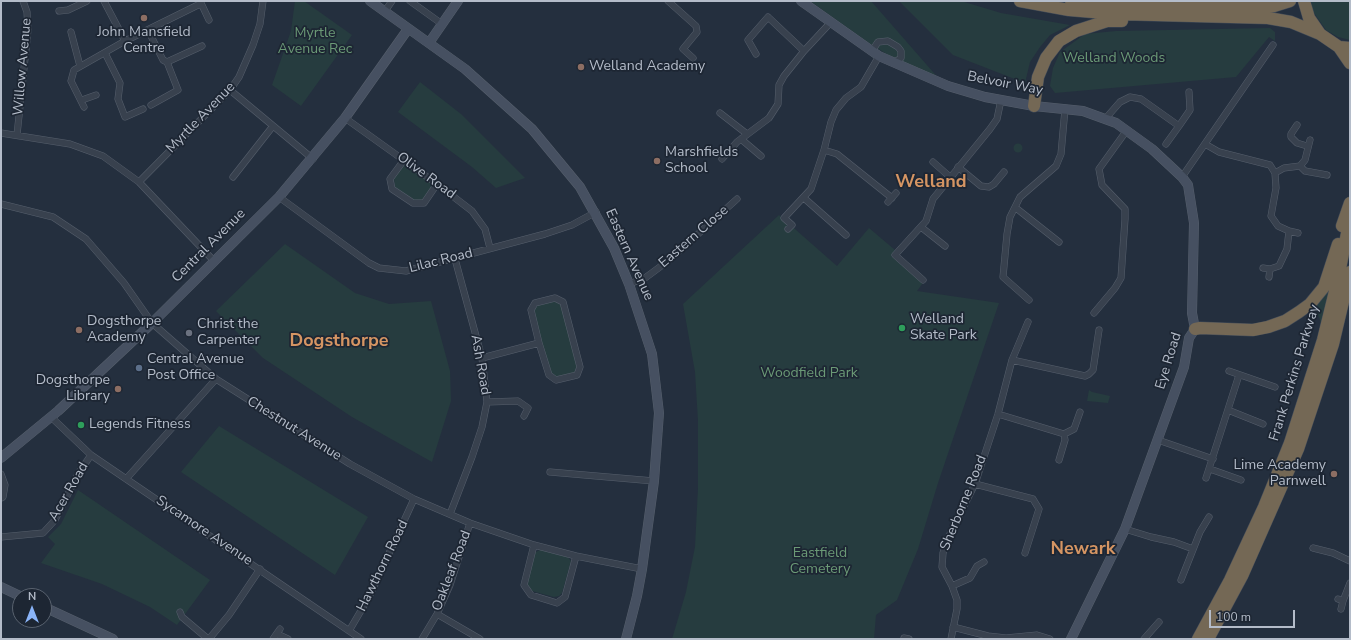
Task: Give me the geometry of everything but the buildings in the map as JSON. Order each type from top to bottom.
[{"type":"highway","points":[[1020,1],[1069,10],[1116,14],[1277,19],[1299,25],[1344,47],[1350,63]]},
{"type":"highway","points":[[1071,1],[1160,6],[1264,7],[1274,6],[1290,1]]},
{"type":"highway","points":[[1304,1],[1309,18],[1320,34]]},
{"type":"highway","points":[[1034,106],[1038,77],[1046,58],[1059,41],[1076,31],[1108,21],[1154,20],[1188,16]]},
{"type":"highway","points":[[1195,329],[1253,330],[1268,328],[1285,321],[1310,304],[1324,287],[1334,259],[1346,210],[1350,203]]},
{"type":"highway","name":"Frank Perkins Parkway","points":[[1198,639],[1230,580],[1249,540],[1290,443],[1323,340],[1338,279],[1350,218]]},
{"type":"highway","name":"Frank Perkins Parkway","points":[[1208,639],[1242,576],[1269,519],[1298,449],[1333,344],[1350,272]]},
{"type":"street","name":"Willow Avenue","points":[[17,135],[28,30],[27,12],[23,1]]},
{"type":"street","points":[[60,10],[68,10],[87,1]]},
{"type":"street","points":[[104,1],[125,41]]},
{"type":"street","name":"Myrtle Avenue","points":[[139,182],[230,90],[239,77],[253,45],[260,24],[263,1]]},
{"type":"street","name":"Eastern Avenue","points":[[370,1],[465,69],[532,129],[580,187],[596,212],[629,284],[652,354],[659,412],[654,481],[642,569],[626,639]]},
{"type":"street","points":[[385,11],[392,1]]},
{"type":"street","points":[[410,1],[442,24]]},
{"type":"street","points":[[429,43],[458,1]]},
{"type":"street","name":"Belvoir Way","points":[[801,1],[875,53],[919,74],[968,93],[1034,106],[1083,111],[1106,118],[1127,130],[1182,177]]},
{"type":"street","points":[[84,107],[82,100],[71,81],[74,70],[125,41],[200,2],[209,20]]},
{"type":"street","points":[[670,2],[696,26],[697,32],[683,49],[693,58]]},
{"type":"street","points":[[756,54],[748,40],[768,17],[804,51]]},
{"type":"street","points":[[722,159],[744,137],[769,118],[778,104],[780,82],[804,51],[831,22]]},
{"type":"street","name":"Central Avenue","points":[[1,458],[51,417],[152,322],[279,198],[313,159],[345,118],[408,29]]},
{"type":"street","points":[[148,30],[163,60],[167,62],[178,90],[151,105]]},
{"type":"street","points":[[70,32],[80,66]]},
{"type":"street","points":[[788,229],[792,225],[784,218],[811,189],[824,150],[830,122],[836,110],[846,98],[861,87],[878,42],[888,41],[898,47],[901,51],[901,58],[895,62]]},
{"type":"street","points":[[1182,177],[1265,52],[1273,45]]},
{"type":"street","points":[[167,62],[202,46]]},
{"type":"street","points":[[105,53],[120,83],[118,99],[125,117],[143,109]]},
{"type":"street","points":[[230,90],[313,159]]},
{"type":"street","points":[[1166,144],[1190,110],[1189,92]]},
{"type":"street","points":[[82,100],[96,95]]},
{"type":"street","points":[[1106,118],[1120,102],[1130,97],[1141,99],[1179,126]]},
{"type":"street","points":[[923,280],[896,255],[926,221],[933,199],[997,119],[1001,100]]},
{"type":"street","points":[[1029,300],[1003,277],[1010,217],[1020,198],[1056,166],[1061,154],[1065,109]]},
{"type":"street","points":[[720,113],[761,156]]},
{"type":"street","name":"Olive Road","points":[[345,118],[476,214],[485,229],[490,248]]},
{"type":"street","points":[[1275,173],[1284,168],[1300,166],[1305,160],[1309,143],[1297,143],[1290,134],[1297,125]]},
{"type":"street","points":[[233,177],[273,126]]},
{"type":"street","points":[[1094,313],[1115,288],[1121,278],[1125,224],[1125,209],[1102,185],[1099,169],[1127,130]]},
{"type":"street","points":[[1,133],[70,144],[103,156],[139,182],[214,261]]},
{"type":"street","points":[[1205,144],[1219,152],[1270,165],[1275,173],[1276,188],[1271,216],[1278,226],[1298,233]]},
{"type":"street","points":[[824,150],[836,154],[892,198]]},
{"type":"street","points":[[404,160],[390,179],[392,189],[413,203],[424,203],[437,184]]},
{"type":"street","points":[[933,162],[950,177]]},
{"type":"street","points":[[1300,166],[1305,171],[1327,175]]},
{"type":"street","points":[[958,167],[981,186],[989,187],[994,184],[1004,172]]},
{"type":"street","name":"Eye Road","points":[[1071,639],[1125,528],[1184,367],[1189,338],[1195,329],[1192,313],[1195,246],[1193,209],[1188,185],[1182,177]]},
{"type":"street","name":"Lilac Road","points":[[279,198],[369,263],[379,268],[406,271],[545,234],[572,225],[596,212]]},
{"type":"street","points":[[804,198],[846,235]]},
{"type":"street","name":"Eastern Close","points":[[629,284],[645,278],[668,261],[737,199]]},
{"type":"street","name":"Chestnut Avenue","points":[[1,204],[53,217],[86,238],[124,283],[152,322],[216,379],[350,464],[414,499],[470,523],[534,545],[576,556],[642,569]]},
{"type":"street","points":[[1016,208],[1059,242]]},
{"type":"street","points":[[921,227],[945,246]]},
{"type":"street","points":[[1269,277],[1267,268],[1279,266],[1287,249],[1289,231]]},
{"type":"street","name":"Ash Road","points":[[450,514],[482,427],[487,402],[482,358],[455,259]]},
{"type":"street","points":[[555,298],[563,302],[580,367],[577,375],[556,380],[549,375],[539,343],[531,310],[534,303],[555,298]]},
{"type":"street","name":"Sherborne Road","points":[[951,639],[957,609],[952,586],[942,567],[943,552],[949,536],[975,484],[998,414],[1012,360],[1028,322]]},
{"type":"street","points":[[1012,360],[1085,376],[1093,370],[1099,330]]},
{"type":"street","points":[[482,358],[539,343]]},
{"type":"street","points":[[1230,371],[1275,387]]},
{"type":"street","points":[[1206,478],[1239,375]]},
{"type":"street","points":[[126,479],[216,379]]},
{"type":"street","points":[[487,402],[518,401],[528,408],[524,416]]},
{"type":"street","points":[[1228,410],[1263,424]]},
{"type":"street","points":[[998,414],[1064,434],[1074,429],[1080,412]]},
{"type":"street","name":"Sycamore Avenue","points":[[51,417],[91,455],[361,639]]},
{"type":"street","points":[[1059,460],[1065,440],[1064,434]]},
{"type":"street","points":[[1158,440],[1213,459]]},
{"type":"street","name":"Acer Road","points":[[1,536],[43,533],[55,520],[78,474],[91,455]]},
{"type":"street","points":[[1210,469],[1241,480]]},
{"type":"street","points":[[550,472],[654,481]]},
{"type":"street","points":[[1,474],[5,485],[3,497],[1,498]]},
{"type":"street","points":[[975,484],[1033,499],[1039,509],[1025,553]]},
{"type":"street","name":"Hawthorn Road","points":[[349,631],[369,597],[407,518],[414,499]]},
{"type":"street","points":[[1181,580],[1193,550],[1209,517]]},
{"type":"street","name":"Oakleaf Road","points":[[422,639],[437,614],[450,585],[470,523]]},
{"type":"street","points":[[1125,528],[1151,537],[1174,542],[1193,550]]},
{"type":"street","points":[[534,545],[524,585],[531,595],[557,603],[565,597],[576,556]]},
{"type":"street","points":[[1313,548],[1333,553],[1350,561]]},
{"type":"street","points":[[952,586],[970,578],[977,566],[984,562]]},
{"type":"street","points":[[180,612],[182,617],[208,639],[229,615],[260,569]]},
{"type":"street","points":[[1341,609],[1350,583]]},
{"type":"street","points":[[1,587],[12,592]]},
{"type":"street","points":[[52,611],[113,639]]},
{"type":"street","points":[[437,614],[480,639]]},
{"type":"street","points":[[1144,639],[1159,622]]},
{"type":"street","points":[[953,627],[988,636],[1006,638],[1037,635],[1050,639]]},
{"type":"street","points":[[277,634],[288,639]]},
{"type":"green space","name":"Myrtle Avenue Rec","points":[[295,1],[304,1],[352,35],[301,106],[272,85],[291,31]]},
{"type":"green space","points":[[810,1],[871,1],[940,80],[901,63],[869,43]]},
{"type":"green space","points":[[899,1],[961,1],[1001,13],[1070,25],[1050,35],[1040,47],[1030,62],[1025,83],[953,55]]},
{"type":"green space","points":[[1311,1],[1350,1],[1350,40],[1338,37],[1326,30],[1312,10]]},
{"type":"green space","name":"Welland Woods","points":[[1270,28],[1275,32],[1275,41],[1269,37],[1236,77],[1055,93],[1050,86],[1053,68],[1060,52],[1085,34],[1116,31]]},
{"type":"green space","points":[[420,82],[461,114],[525,178],[496,188],[472,167],[398,112]]},
{"type":"green space","points":[[1018,143],[1023,148],[1018,153],[1013,148]]},
{"type":"green space","points":[[407,164],[431,183],[432,187],[423,201],[414,200],[395,187],[394,178],[402,166]]},
{"type":"green space","name":"Woodfield Park","points":[[779,215],[837,266],[869,228],[895,250],[891,256],[923,283],[917,291],[999,303],[938,483],[918,549],[897,600],[876,615],[874,639],[672,639],[686,592],[695,547],[698,488],[698,421],[695,372],[683,304]]},
{"type":"green space","points":[[285,244],[355,293],[389,304],[431,301],[450,371],[451,401],[432,462],[352,417],[263,358],[216,311]]},
{"type":"green space","points":[[1335,260],[1322,326],[1319,317],[1311,307]]},
{"type":"green space","points":[[555,300],[561,304],[578,366],[574,373],[556,378],[550,374],[533,310],[536,304]]},
{"type":"green space","points":[[1089,390],[1110,396],[1108,403],[1087,401]]},
{"type":"green space","points":[[219,426],[368,517],[335,575],[181,472]]},
{"type":"green space","points":[[78,490],[210,580],[177,625],[150,607],[102,584],[41,563],[55,544],[48,537],[61,524]]},
{"type":"green space","points":[[542,549],[566,555],[571,561],[562,593],[559,596],[554,597],[532,591],[527,585],[534,553]]},
{"type":"place","name":"John Mansfield Centre","points":[[144,18]]},
{"type":"place","name":"Welland Academy","points":[[581,67]]},
{"type":"place","name":"Marshfields School","points":[[657,161]]},
{"type":"place","name":"Welland Skate Park","points":[[902,328]]},
{"type":"place","name":"Dogsthorpe Academy","points":[[79,330]]},
{"type":"place","name":"Christ the Carpenter","points":[[189,333]]},
{"type":"place","name":"Central Avenue Post Office","points":[[139,368]]},
{"type":"place","name":"Dogsthorpe Library","points":[[118,389]]},
{"type":"place","name":"Legends Fitness","points":[[81,425]]},
{"type":"place","name":"Lime Academy Parnwell","points":[[1334,474]]},
{"type":"district","name":"Welland","points":[[931,183]]},
{"type":"district","name":"Dogsthorpe","points":[[339,342]]},
{"type":"district","name":"Newark","points":[[1083,550]]},
{"type":"park label","name":"Eastfield Cemetery","points":[[820,562]]}]
